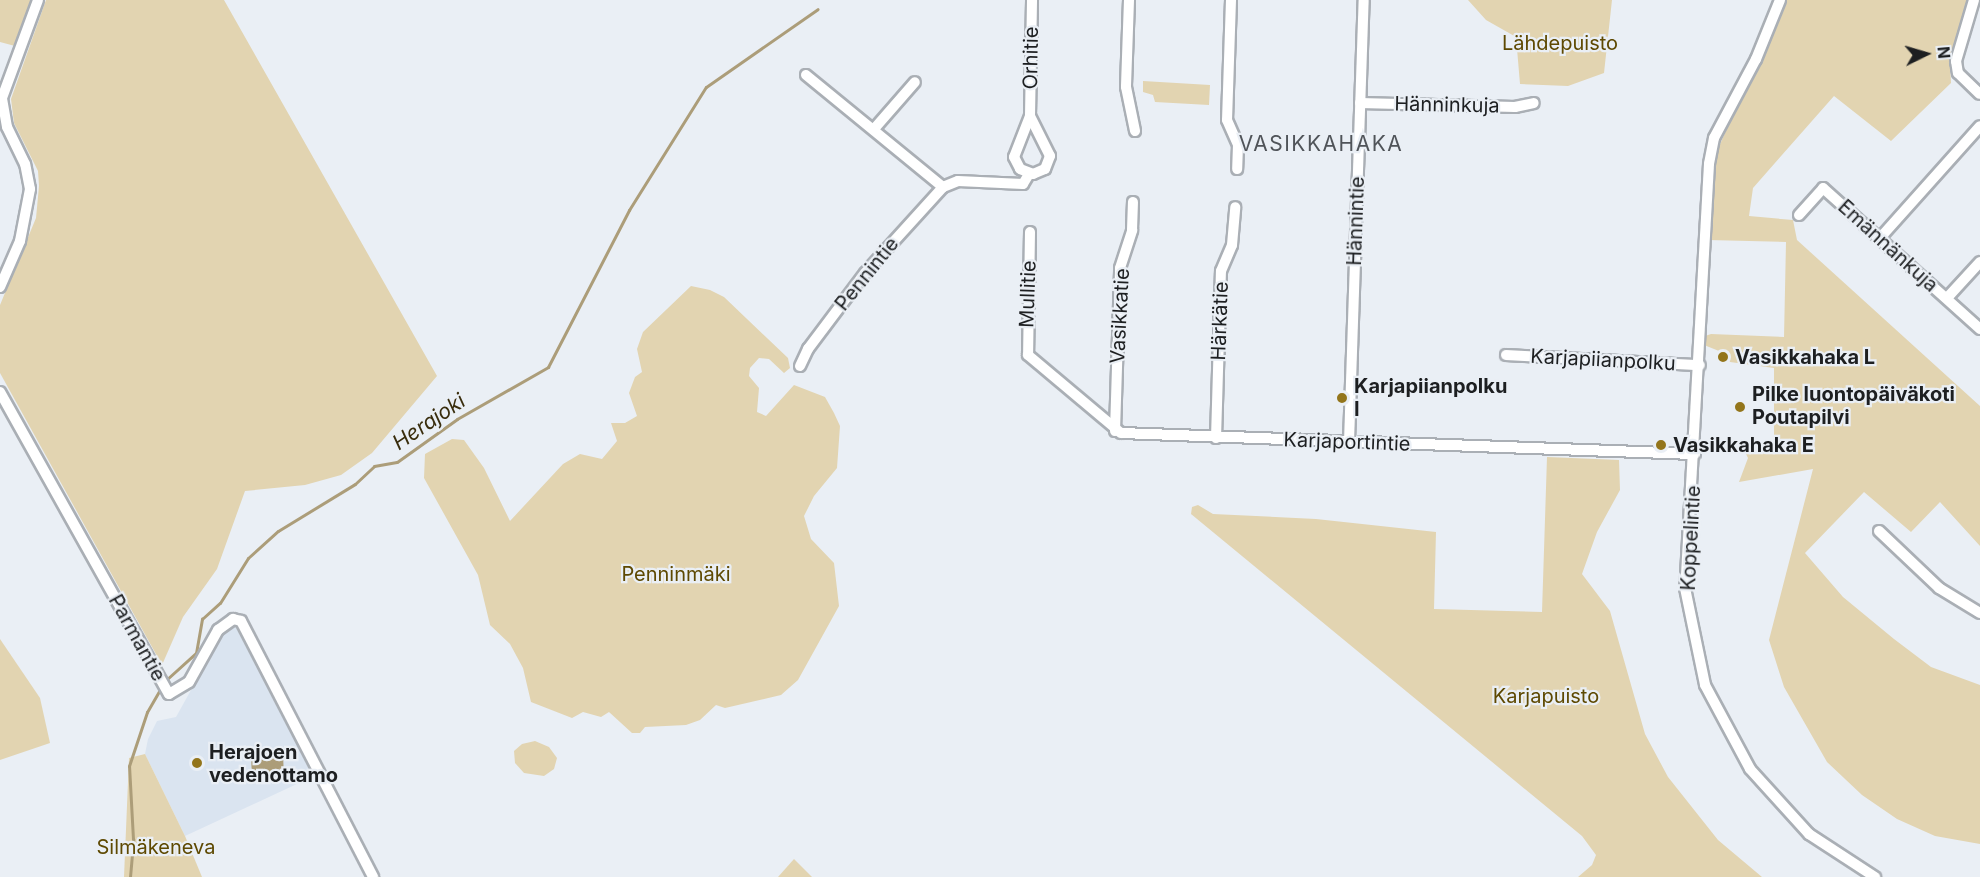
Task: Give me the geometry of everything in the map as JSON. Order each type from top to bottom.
[{"type":"street","points":[[0,287],[20,241],[30,189],[25,164],[7,127],[1,96],[38,0]]},
{"type":"street","name":"Orhitie","points":[[1030,116],[1050,156],[1045,169],[1029,174],[1017,166],[1014,156],[1030,116],[1032,0]]},
{"type":"street","points":[[1129,0],[1126,87],[1135,131]]},
{"type":"street","points":[[1231,0],[1227,120],[1238,145],[1237,169]]},
{"type":"street","name":"Hännintie","points":[[1349,442],[1364,0]]},
{"type":"street","name":"Koppelintie","points":[[1780,0],[1756,59],[1714,138],[1705,210],[1700,365],[1685,588],[1698,657],[1716,710],[1750,769],[1798,823],[1826,847],[1875,877]]},
{"type":"street","points":[[1974,0],[1956,61],[1958,73],[1980,94]]},
{"type":"street","points":[[806,75],[943,187],[958,181],[1023,184],[1029,174]]},
{"type":"street","points":[[874,129],[915,82]]},
{"type":"street","name":"Hänninkuja","points":[[1360,103],[1515,107],[1533,103]]},
{"type":"street","points":[[1880,238],[1980,126]]},
{"type":"street","name":"Pennintie","points":[[800,366],[808,349],[866,273],[943,187]]},
{"type":"street","name":"Emännänkuja","points":[[1799,215],[1823,188],[1980,329]]},
{"type":"street","name":"Vasikkatie","points":[[1115,431],[1120,268],[1132,230],[1133,202]]},
{"type":"street","name":"Härkätie","points":[[1216,438],[1221,271],[1232,245],[1235,207]]},
{"type":"street","name":"Mullitie","points":[[1030,232],[1028,355],[1115,431]]},
{"type":"street","points":[[1947,298],[1980,262]]},
{"type":"street","name":"Karjapiianpolku","points":[[1506,356],[1700,365]]},
{"type":"street","name":"Parmantie","points":[[0,392],[169,694],[189,682],[218,630],[233,619],[241,621],[373,877]]},
{"type":"street","name":"Karjaportintie","points":[[1115,431],[1216,438],[1695,454]]},
{"type":"street","points":[[1880,531],[1939,588],[1980,613]]},
{"type":"shaded area","points":[[236,627],[314,776],[185,836],[145,754],[148,739],[157,721],[176,717],[225,629]]},
{"type":"shaded area","points":[[283,752],[284,779],[252,780],[251,753]]},
{"type":"green space","points":[[0,0],[31,0],[15,46],[0,42]]},
{"type":"green space","points":[[46,0],[224,0],[437,376],[372,453],[341,475],[305,485],[245,491],[217,569],[183,617],[162,665],[0,373],[0,305],[36,218],[39,186],[38,171],[14,123],[11,99]]},
{"type":"green space","name":"Lähdepuisto","points":[[1468,0],[1612,0],[1604,73],[1568,86],[1520,84],[1516,37],[1486,20]]},
{"type":"green space","points":[[1785,0],[1967,0],[1950,62],[1951,83],[1891,141],[1834,96],[1753,188],[1749,216],[1793,220],[1797,240],[1980,406],[1980,546],[1940,502],[1911,532],[1864,492],[1805,553],[1843,597],[1931,667],[1980,685],[1980,844],[1935,836],[1897,819],[1862,795],[1827,762],[1784,687],[1769,640],[1813,469],[1739,482],[1748,458],[1740,442],[1774,443],[1774,368],[1730,362],[1724,353],[1704,345],[1705,336],[1711,334],[1784,337],[1786,242],[1708,240],[1716,153]]},
{"type":"green space","points":[[1143,81],[1210,85],[1209,105],[1155,102],[1153,95],[1143,92]]},
{"type":"green space","name":"Penninmäki","points":[[691,286],[710,290],[724,297],[788,358],[790,368],[784,373],[769,359],[759,358],[750,368],[749,376],[759,388],[757,412],[766,416],[794,385],[825,397],[834,413],[840,426],[837,468],[814,496],[804,516],[811,539],[834,563],[839,606],[798,680],[781,695],[725,708],[716,705],[700,720],[686,725],[645,727],[640,733],[632,733],[609,712],[601,717],[583,712],[572,718],[531,702],[523,668],[510,644],[490,625],[478,575],[424,478],[425,454],[452,439],[464,440],[484,468],[510,521],[563,464],[580,454],[602,459],[617,441],[611,423],[625,423],[637,416],[629,393],[635,377],[642,372],[637,349],[643,332]]},
{"type":"green space","name":"Karjapuisto","points":[[1547,457],[1619,460],[1620,490],[1597,532],[1582,574],[1610,611],[1645,734],[1668,777],[1718,840],[1762,877],[1578,877],[1592,865],[1596,855],[1582,836],[1191,514],[1192,507],[1198,505],[1213,514],[1316,519],[1436,532],[1434,609],[1542,612]]},
{"type":"green space","points":[[0,639],[40,698],[50,743],[0,760]]},
{"type":"green space","points":[[535,741],[549,747],[557,758],[554,769],[544,776],[524,773],[515,763],[514,751],[522,744]]},
{"type":"green space","name":"Silmäkeneva","points":[[145,754],[185,836],[202,877],[124,877],[129,758]]},
{"type":"green space","points":[[794,859],[812,877],[778,877]]},
{"type":"waterway","name":"Herajoki","points":[[166,680],[196,653],[202,619],[220,603],[248,558],[278,531],[355,484],[374,466],[397,462],[457,419],[548,367],[629,210],[706,87],[818,9]]},
{"type":"waterway","name":"Herajoki","points":[[130,877],[133,839],[129,766],[147,712],[161,688]]},
{"type":"place","name":"Vasikkahaka L","points":[[1723,357]]},
{"type":"place","name":"Karjapiianpolku I","points":[[1342,398]]},
{"type":"place","name":"Pilke luontopäiväkoti Poutapilvi","points":[[1740,407]]},
{"type":"place","name":"Vasikkahaka E","points":[[1661,445]]},
{"type":"place","name":"Herajoen vedenottamo","points":[[197,763]]},
{"type":"district","name":"VASIKKAHAKA","points":[[1321,144]]}]
